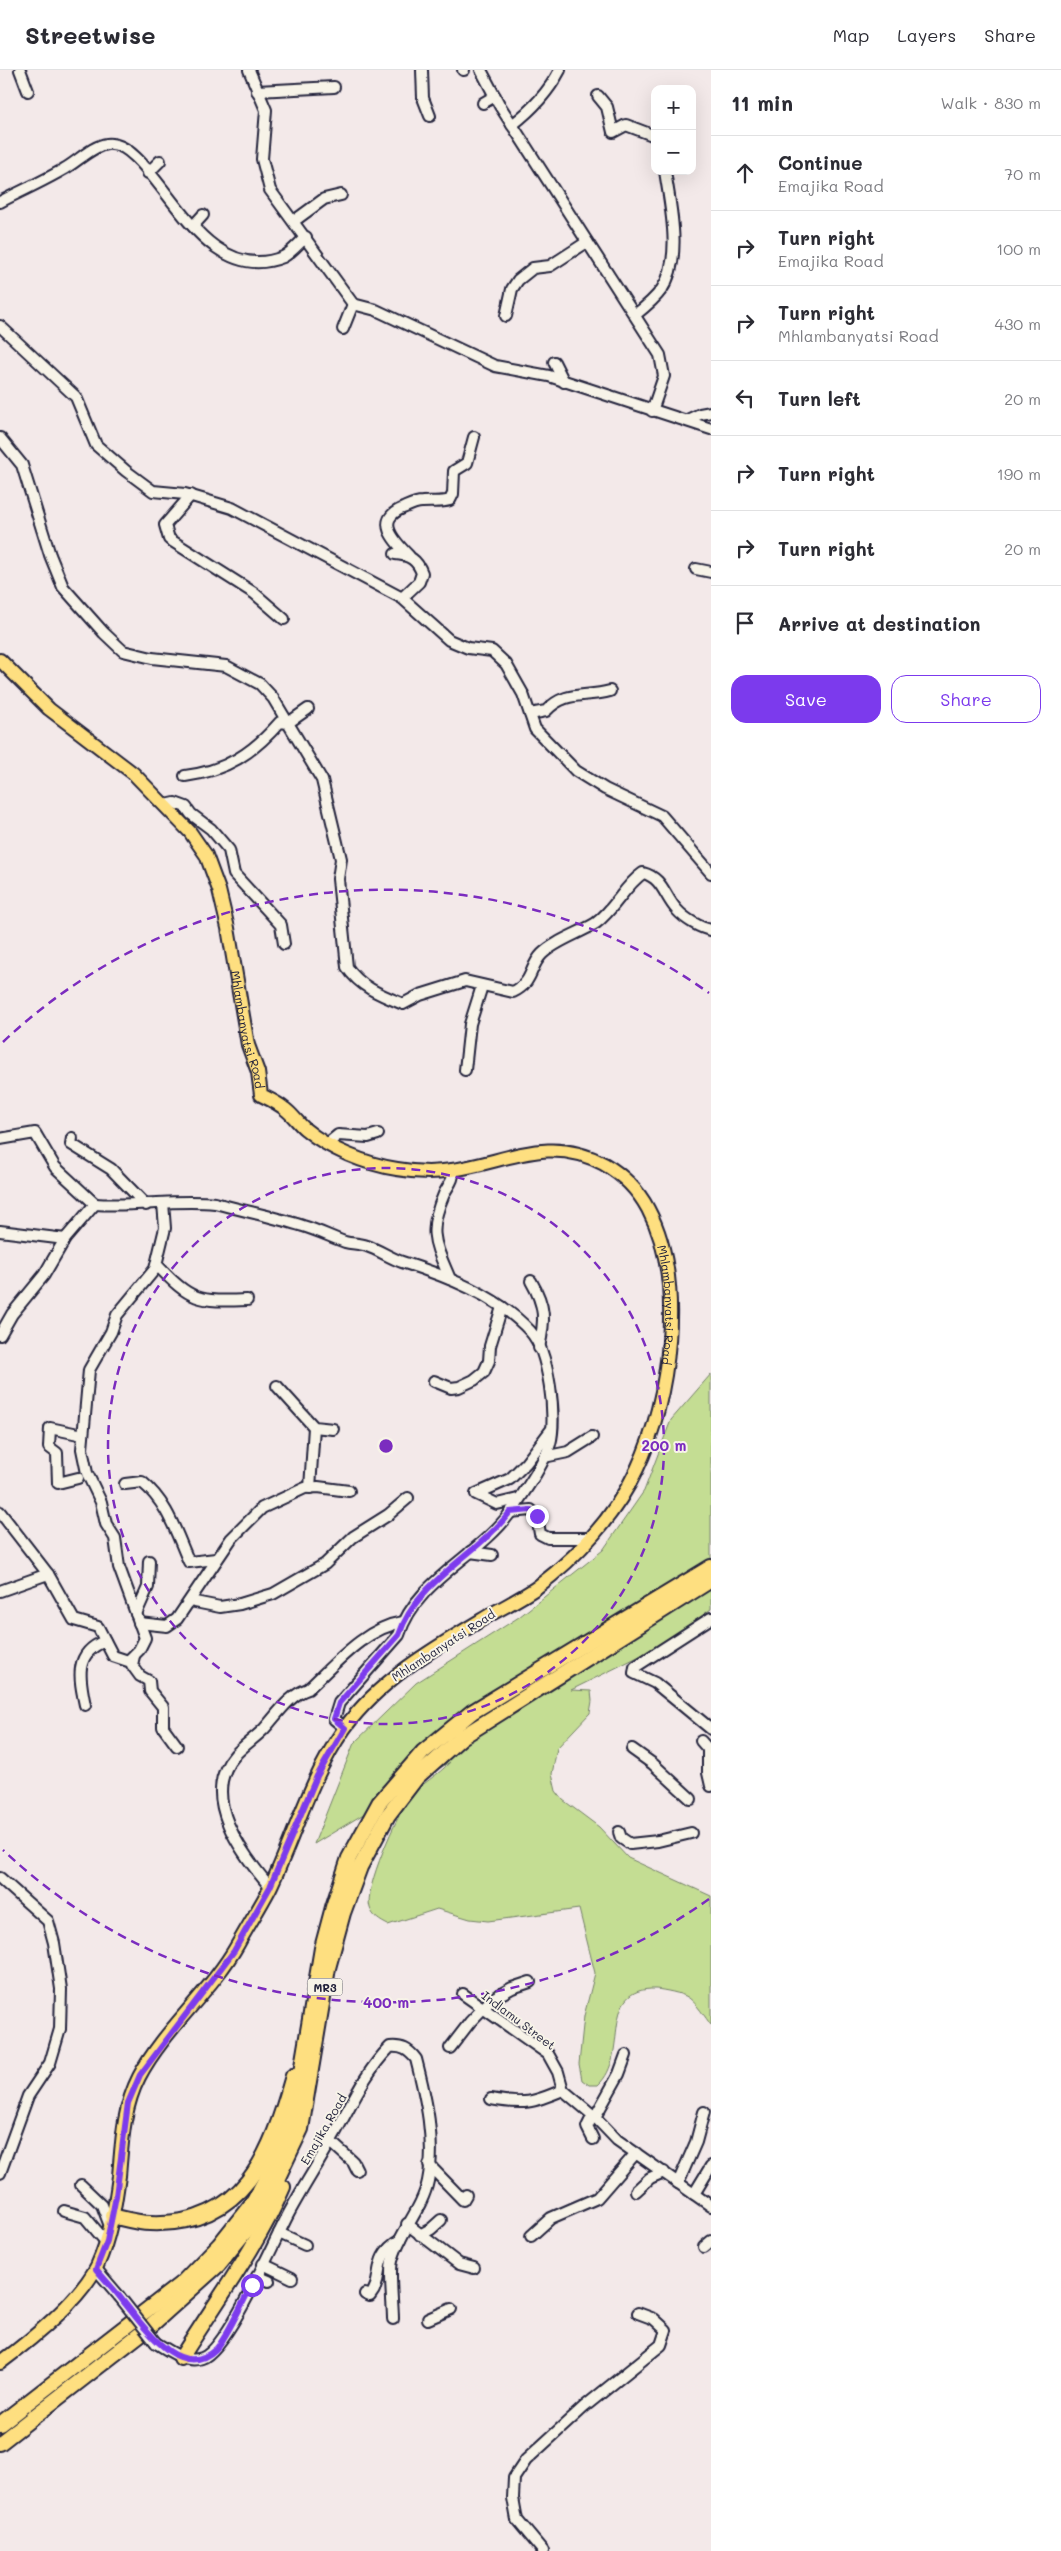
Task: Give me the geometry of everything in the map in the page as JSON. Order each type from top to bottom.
[{"type":"highway","name":"MR3","points":[[0,2424],[183,2282],[219,2245],[254,2201],[278,2156],[296,2102],[322,1948],[349,1858],[379,1803],[423,1752],[472,1712],[711,1567]]},
{"type":"highway","name":"MR3","points":[[0,2443],[148,2328],[218,2265],[262,2211],[301,2129],[328,1968],[343,1912],[360,1867],[388,1815],[417,1777],[462,1737],[711,1580]]},
{"type":"highway","points":[[111,2221],[182,2222],[210,2213],[230,2200],[246,2186],[267,2150],[280,2117],[311,2010]]},
{"type":"highway","points":[[181,2358],[244,2261],[276,2205],[287,2179],[301,2129]]},
{"type":"main road","name":"Mhlambanyatsi Road","points":[[0,660],[49,709],[134,773],[190,832],[206,855],[219,890],[228,928],[248,1045],[258,1072],[261,1095],[285,1109],[304,1128],[327,1144],[367,1161],[392,1168],[415,1172],[453,1170],[540,1150],[582,1153],[622,1175],[640,1195],[657,1228],[666,1264],[668,1306],[668,1335],[658,1407],[637,1468],[621,1499],[590,1538],[535,1588],[430,1652],[384,1684],[345,1728],[317,1776],[270,1887],[234,1951],[140,2075],[128,2103],[111,2221],[96,2269],[35,2337],[0,2363]]},
{"type":"street","points":[[20,70],[28,91]]},
{"type":"street","points":[[249,70],[266,110],[262,159],[270,190],[353,304],[376,310],[495,366],[564,382],[652,411],[688,420],[711,429]]},
{"type":"street","points":[[422,70],[423,98],[430,116]]},
{"type":"street","points":[[481,70],[512,125],[660,355],[664,376],[652,411]]},
{"type":"street","points":[[512,125],[530,112],[551,88],[560,70]]},
{"type":"street","points":[[257,91],[334,87]]},
{"type":"street","points":[[483,103],[495,96]]},
{"type":"street","points":[[598,96],[607,107],[613,132],[626,125],[651,134]]},
{"type":"street","points":[[0,202],[64,169],[106,144],[116,145],[133,154],[193,226],[220,251],[237,259],[257,262],[284,256],[306,238]]},
{"type":"street","points":[[148,173],[160,161]]},
{"type":"street","points":[[634,315],[663,288],[669,274],[673,219],[666,175]]},
{"type":"street","points":[[294,222],[324,199],[341,195]]},
{"type":"street","points":[[193,226],[202,215]]},
{"type":"street","points":[[506,316],[512,289],[518,280],[533,268],[550,266],[587,242]]},
{"type":"street","points":[[343,329],[353,304]]},
{"type":"street","points":[[0,326],[76,397],[96,445],[126,472],[153,491],[191,495],[232,508],[402,598],[449,640],[468,648],[492,651],[506,664],[523,694],[535,729],[576,772],[605,789],[662,816],[711,873]]},
{"type":"street","points":[[554,362],[564,382]]},
{"type":"street","points":[[688,420],[700,414],[711,412]]},
{"type":"street","points":[[402,598],[419,582],[422,573],[418,563],[409,556],[392,536],[388,525],[389,517],[395,512],[414,504],[439,503],[450,500],[453,494],[454,471],[467,463],[474,437]]},
{"type":"street","points":[[0,438],[22,465],[50,555],[63,588],[104,633],[123,651],[152,658],[226,666],[246,674],[260,684],[273,698],[322,780],[340,859],[338,879],[347,967],[354,978],[380,995],[403,1004],[420,995],[465,981],[513,992],[526,985],[542,954],[596,922],[612,907],[632,881],[643,873],[658,880],[677,910],[703,929],[711,930]]},
{"type":"street","points":[[191,495],[165,525],[169,539],[254,593],[284,619]]},
{"type":"street","points":[[395,554],[409,556]]},
{"type":"street","points":[[696,569],[711,572]]},
{"type":"street","points":[[530,714],[546,711],[555,701],[571,695],[592,696],[610,691]]},
{"type":"street","points":[[185,776],[210,773],[233,762],[252,748],[280,722],[288,723],[308,708]]},
{"type":"street","points":[[166,805],[175,803],[186,807],[190,814],[211,829],[229,850],[234,874],[281,925],[284,944]]},
{"type":"street","points":[[465,1070],[470,1024],[482,986]]},
{"type":"street","points":[[0,1139],[35,1133],[55,1166],[94,1204],[125,1206],[163,1203],[215,1203],[304,1226],[345,1242],[366,1245],[401,1262],[418,1265],[450,1279],[502,1307],[531,1332],[539,1348],[551,1392],[552,1429],[544,1457],[510,1512],[470,1552],[432,1584],[403,1622],[399,1635],[339,1703],[334,1719],[345,1728]]},
{"type":"street","points":[[327,1144],[338,1134],[368,1137],[378,1134]]},
{"type":"street","points":[[72,1138],[71,1144],[111,1169],[146,1205]]},
{"type":"street","points":[[450,1279],[433,1239],[438,1209],[454,1178],[453,1170]]},
{"type":"street","points":[[0,1512],[48,1574],[74,1620],[98,1627],[113,1656],[128,1661],[134,1656],[145,1638],[119,1567],[115,1538],[106,1524],[100,1502],[87,1473],[82,1449],[89,1370],[111,1332],[117,1315],[157,1265],[165,1228],[163,1203]]},
{"type":"street","points":[[0,1335],[12,1314],[44,1275],[65,1239],[94,1204]]},
{"type":"street","points":[[0,1231],[65,1239]]},
{"type":"street","points":[[157,1265],[176,1285],[193,1296],[218,1301],[247,1300]]},
{"type":"street","points":[[531,1281],[540,1296],[545,1320],[539,1348]]},
{"type":"street","points":[[434,1381],[451,1388],[459,1387],[474,1380],[484,1372],[502,1307]]},
{"type":"street","points":[[277,1386],[305,1420],[314,1427],[333,1429]]},
{"type":"street","points":[[310,1488],[314,1427]]},
{"type":"street","points":[[78,1478],[58,1482],[56,1453],[49,1447],[50,1428],[83,1435]]},
{"type":"street","points":[[518,1498],[497,1504],[476,1494],[510,1479],[526,1464],[552,1429]]},
{"type":"street","points":[[544,1457],[568,1452],[592,1436]]},
{"type":"street","points":[[125,1484],[142,1482],[156,1493],[189,1562],[216,1559]]},
{"type":"street","points":[[138,1618],[167,1626],[177,1619],[231,1539],[262,1508],[310,1488],[349,1490]]},
{"type":"street","points":[[190,1601],[220,1607],[240,1604],[273,1594],[325,1564],[353,1537],[388,1515],[408,1498]]},
{"type":"street","points":[[510,1512],[531,1510],[537,1516],[540,1534],[548,1538],[590,1538]]},
{"type":"street","points":[[470,1552],[492,1556]]},
{"type":"street","points":[[138,1618],[148,1587],[149,1561]]},
{"type":"street","points":[[0,1591],[48,1574]]},
{"type":"street","points":[[711,1618],[635,1667],[634,1673],[655,1683],[711,1729]]},
{"type":"street","points":[[270,1887],[257,1875],[251,1862],[232,1836],[222,1806],[221,1789],[224,1773],[235,1755],[255,1738],[297,1693],[308,1689],[368,1635],[391,1624],[403,1622]]},
{"type":"street","points":[[85,1705],[82,1691],[82,1662],[92,1646],[105,1641]]},
{"type":"street","points":[[134,1656],[132,1665],[140,1676],[149,1682],[150,1691],[163,1707],[163,1727],[177,1746]]},
{"type":"street","points":[[701,1741],[708,1749],[708,1773],[711,1786]]},
{"type":"street","points":[[632,1749],[653,1764],[691,1799]]},
{"type":"street","points":[[619,1832],[621,1838],[630,1844],[658,1841],[691,1833]]},
{"type":"street","points":[[0,1878],[48,1921],[54,1943],[61,1989],[60,2029],[50,2064],[28,2096],[0,2173]]},
{"type":"street","points":[[450,2048],[470,2022],[499,1993],[530,1982]]},
{"type":"street","name":"Indlamu Street","points":[[463,1994],[548,2054],[558,2072],[563,2090]]},
{"type":"street","name":"Emajika Road","points":[[181,2358],[202,2358],[216,2348],[331,2142],[362,2097],[390,2047],[408,2050],[416,2059],[421,2077],[431,2142],[430,2165],[422,2202],[407,2224],[391,2262],[393,2319]]},
{"type":"street","points":[[593,2139],[587,2126],[620,2074],[626,2055]]},
{"type":"street","points":[[491,2099],[512,2103],[534,2102],[563,2090],[594,2116],[617,2140],[711,2206]]},
{"type":"street","points":[[678,2183],[696,2142],[704,2112]]},
{"type":"street","points":[[331,2142],[352,2162],[356,2170]]},
{"type":"street","points":[[531,2236],[551,2218],[597,2198],[636,2153]]},
{"type":"street","points":[[430,2165],[464,2200],[466,2195]]},
{"type":"street","points":[[694,2194],[711,2166]]},
{"type":"street","points":[[636,2191],[650,2178],[664,2172]]},
{"type":"street","points":[[81,2185],[102,2205],[111,2221]]},
{"type":"street","points":[[64,2211],[85,2217],[106,2242]]},
{"type":"street","points":[[420,2235],[431,2229],[441,2220]]},
{"type":"street","points":[[407,2224],[459,2264],[474,2268]]},
{"type":"street","points":[[279,2233],[305,2245]]},
{"type":"street","points":[[365,2294],[370,2296],[374,2291],[376,2275],[384,2253],[400,2239]]},
{"type":"street","points":[[263,2264],[292,2278]]},
{"type":"street","points":[[96,2269],[156,2343],[181,2358]]},
{"type":"street","points":[[257,2276],[269,2281]]},
{"type":"street","points":[[428,2318],[451,2309]]},
{"type":"street","points":[[543,2551],[517,2520],[513,2498],[514,2478],[526,2460],[584,2407],[661,2345],[666,2330],[654,2319],[638,2313]]},
{"type":"green space","points":[[711,1374],[711,1609],[660,1646],[571,1690],[591,1691],[590,1713],[557,1748],[552,1774],[556,1791],[563,1800],[599,1827],[628,1858],[711,1896],[711,2025],[695,2004],[686,1996],[656,1989],[638,1991],[627,1999],[620,2011],[613,2057],[608,2072],[598,2085],[589,2085],[582,2080],[579,2064],[584,2016],[595,1973],[579,1909],[488,1921],[470,1919],[437,1909],[388,1925],[377,1918],[371,1911],[369,1899],[376,1869],[398,1819],[414,1792],[450,1762],[314,1844],[354,1743],[416,1683],[519,1617],[603,1550],[644,1491],[671,1420]]},
{"type":"route","points":[[252,2285],[216,2348],[202,2358],[181,2358],[156,2343],[96,2269],[107,2241],[116,2196],[128,2103],[140,2075],[234,1951],[270,1887],[317,1776],[345,1728],[334,1719],[334,1712],[339,1703],[399,1635],[403,1622],[432,1584],[470,1552],[510,1512],[531,1510],[537,1516]]}]
